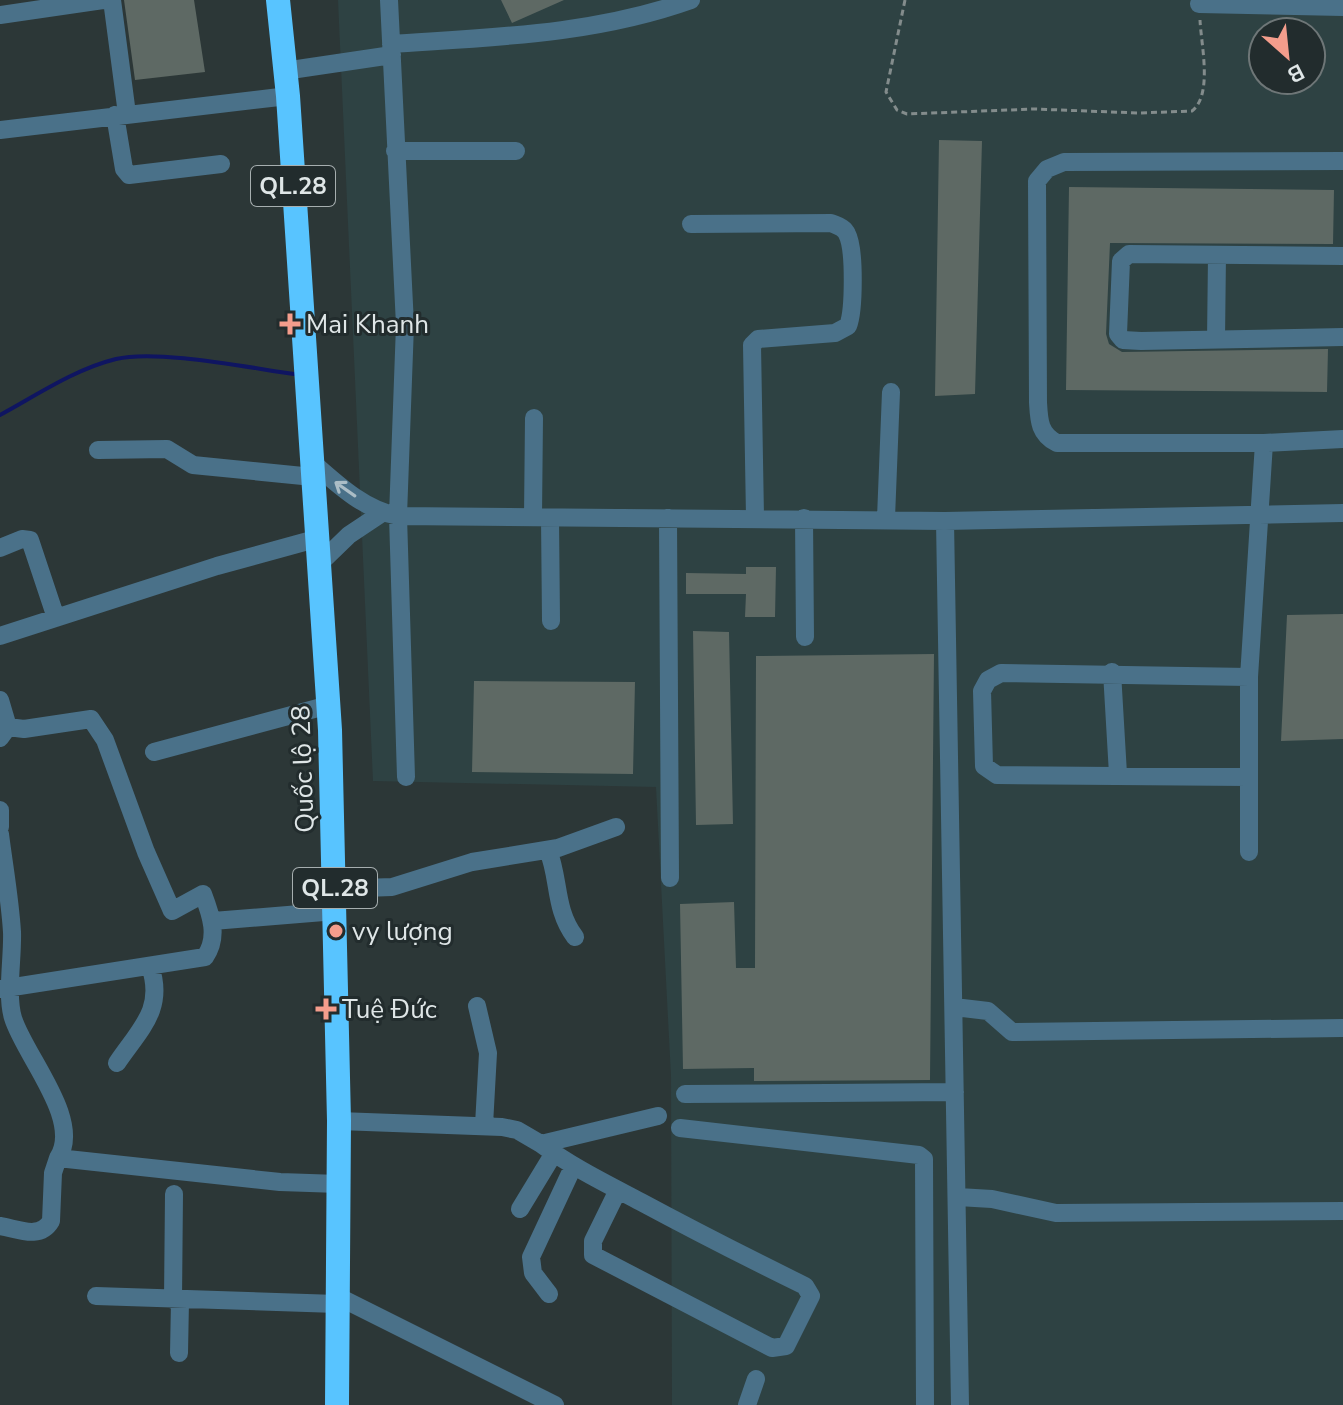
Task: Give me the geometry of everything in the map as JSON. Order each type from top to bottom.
[{"type":"highway","name":"QL.28","points":[[278,0],[288,96]]},
{"type":"highway","name":"Quốc lộ 28","points":[[288,96],[329,705],[339,1121],[337,1405]]},
{"type":"street","points":[[0,15],[103,0]]},
{"type":"street","points":[[112,0],[124,169],[129,175],[221,164]]},
{"type":"street","points":[[389,0],[405,325],[390,515],[406,777]]},
{"type":"street","points":[[284,71],[392,50],[567,32],[624,20],[691,0]]},
{"type":"street","points":[[1199,4],[1343,7]]},
{"type":"street","points":[[0,130],[288,96]]},
{"type":"street","points":[[395,151],[516,151]]},
{"type":"street","points":[[1343,161],[1064,162],[1047,169],[1037,181],[1038,402],[1041,430],[1046,437],[1057,443],[1264,443],[1343,439]]},
{"type":"street","points":[[691,224],[831,223],[841,227],[849,238],[852,315],[848,326],[835,333],[758,339],[752,345],[755,517]]},
{"type":"street","points":[[1343,256],[1129,254],[1121,261],[1118,334],[1123,340],[1141,341],[1343,337]]},
{"type":"street","points":[[1216,340],[1217,255]]},
{"type":"street","points":[[886,518],[891,392]]},
{"type":"street","points":[[534,418],[551,621]]},
{"type":"street","points":[[1249,852],[1249,677],[1264,443]]},
{"type":"street","points":[[98,450],[167,449],[193,465],[312,469],[390,515]]},
{"type":"street","points":[[319,564],[349,535],[390,515],[945,521],[1343,513]]},
{"type":"street","points":[[668,518],[670,878]]},
{"type":"street","points":[[804,518],[805,637]]},
{"type":"street","points":[[945,521],[960,1405]]},
{"type":"street","points":[[0,636],[217,566],[319,538]]},
{"type":"street","points":[[0,548],[22,539],[30,540],[56,618]]},
{"type":"street","points":[[1248,777],[997,775],[984,766],[982,691],[993,675],[1112,672],[1249,677]]},
{"type":"street","points":[[1112,672],[1118,774]]},
{"type":"street","points":[[0,700],[4,732],[91,719],[99,727],[172,911],[203,894],[213,921],[212,947],[205,957],[6,988]]},
{"type":"street","points":[[154,752],[226,729],[329,705]]},
{"type":"street","points":[[0,810],[0,827]]},
{"type":"street","points":[[213,921],[392,887],[472,862],[548,850],[591,838],[616,827]]},
{"type":"street","points":[[0,834],[11,916],[6,988],[13,1018],[60,1114],[65,1143],[58,1158],[47,1228],[34,1232],[0,1226]]},
{"type":"street","points":[[548,850],[554,866],[557,905],[575,937]]},
{"type":"street","points":[[117,1063],[153,1008],[158,988],[150,966]]},
{"type":"street","points":[[477,1006],[488,1053],[484,1125]]},
{"type":"street","points":[[954,1007],[988,1011],[1012,1032],[1343,1028]]},
{"type":"street","points":[[685,1094],[955,1092]]},
{"type":"street","points":[[547,1148],[658,1116]]},
{"type":"street","points":[[339,1121],[484,1125],[517,1130],[573,1167],[618,1190],[805,1286],[811,1296],[786,1346],[772,1348],[593,1255],[593,1241],[618,1190]]},
{"type":"street","points":[[680,1128],[919,1155],[926,1162],[925,1405]]},
{"type":"street","points":[[520,1209],[547,1148]]},
{"type":"street","points":[[58,1158],[280,1182],[339,1184]]},
{"type":"street","points":[[549,1294],[533,1273],[531,1257],[573,1167]]},
{"type":"street","points":[[926,1170],[958,1171]]},
{"type":"street","points":[[174,1194],[179,1353]]},
{"type":"street","points":[[958,1197],[992,1199],[1056,1213],[1343,1211]]},
{"type":"street","points":[[925,1231],[958,1229]]},
{"type":"street","points":[[96,1296],[177,1300],[337,1300],[555,1405]]},
{"type":"street","points":[[925,1313],[959,1312]]},
{"type":"street","points":[[747,1405],[756,1379]]},
{"type":"path","points":[[905,0],[886,92],[897,110],[907,114],[1034,109],[1192,111],[1202,100],[1203,86],[1199,4]]},
{"type":"shaded area","points":[[338,0],[1343,0],[1343,1405],[672,1405],[671,1076],[656,787],[373,781]]},
{"type":"building","points":[[124,0],[194,0],[205,72],[135,80]]},
{"type":"building","points":[[501,0],[564,0],[512,23]]},
{"type":"building","points":[[939,140],[982,141],[975,394],[935,396]]},
{"type":"building","points":[[1069,187],[1334,190],[1333,244],[1110,243],[1106,334],[1109,344],[1122,352],[1328,349],[1327,392],[1066,390]]},
{"type":"building","points":[[746,567],[776,567],[775,617],[745,617],[746,594],[686,594],[686,573],[746,574]]},
{"type":"building","points":[[1343,614],[1343,739],[1281,741],[1287,615]]},
{"type":"building","points":[[693,631],[729,632],[733,824],[696,825]]},
{"type":"building","points":[[934,654],[930,1080],[754,1081],[754,1068],[683,1069],[680,904],[734,902],[736,968],[755,968],[756,656]]},
{"type":"building","points":[[474,681],[635,682],[633,774],[472,772]]},
{"type":"waterway","points":[[0,415],[56,383],[116,359],[155,356],[204,360],[294,374]]},
{"type":"place","name":"Mai Khanh","points":[[290,324]]},
{"type":"place","name":"vy lượng","points":[[336,931]]},
{"type":"place","name":"Tuệ Đức","points":[[326,1009]]}]
